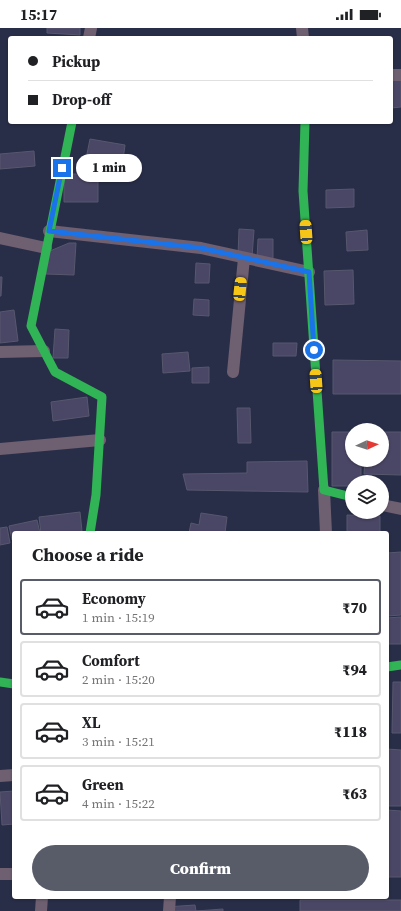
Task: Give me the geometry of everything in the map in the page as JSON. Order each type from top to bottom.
[{"type":"street","points":[[72,124],[31,326],[55,372],[102,397],[96,494],[90,531]]},
{"type":"street","points":[[305,124],[303,191],[326,531]]},
{"type":"street","points":[[49,231],[201,248],[309,272]]},
{"type":"street","points":[[0,238],[46,248]]},
{"type":"street","points":[[233,372],[244,258]]},
{"type":"street","points":[[0,352],[44,351]]},
{"type":"street","points":[[0,449],[100,440]]},
{"type":"street","points":[[324,490],[345,495]]},
{"type":"street","points":[[389,506],[401,509]]},
{"type":"street","points":[[389,667],[401,665]]},
{"type":"street","points":[[0,682],[12,684]]},
{"type":"street","points":[[0,776],[12,775]]},
{"type":"street","points":[[0,874],[12,874]]},
{"type":"street","points":[[41,911],[42,899]]},
{"type":"street","points":[[169,911],[170,899]]},
{"type":"building","points":[[47,28],[80,28],[80,35],[47,33]]},
{"type":"building","points":[[393,79],[401,79],[401,107],[393,108]]},
{"type":"building","points":[[90,139],[125,145],[123,160],[87,154]]},
{"type":"building","points":[[34,151],[35,166],[0,169],[0,154]]},
{"type":"building","points":[[64,174],[98,174],[98,202],[64,202]]},
{"type":"building","points":[[354,189],[354,207],[326,208],[326,190]]},
{"type":"building","points":[[239,229],[254,230],[252,257],[238,256]]},
{"type":"building","points":[[367,230],[368,250],[347,251],[346,232]]},
{"type":"building","points":[[258,239],[273,239],[273,260],[257,259]]},
{"type":"building","points":[[69,243],[76,243],[74,275],[46,274],[50,251]]},
{"type":"building","points":[[196,263],[210,264],[209,283],[195,283]]},
{"type":"building","points":[[353,270],[354,304],[325,305],[324,271]]},
{"type":"building","points":[[0,277],[2,277],[1,296],[0,296]]},
{"type":"building","points":[[194,299],[209,300],[209,316],[193,315]]},
{"type":"building","points":[[14,310],[18,341],[0,343],[0,312]]},
{"type":"building","points":[[55,329],[69,330],[68,358],[53,358]]},
{"type":"building","points":[[273,343],[297,343],[296,356],[273,356]]},
{"type":"building","points":[[188,352],[190,371],[163,373],[162,354]]},
{"type":"building","points":[[333,360],[401,361],[401,394],[333,394]]},
{"type":"building","points":[[209,367],[209,383],[192,383],[192,368]]},
{"type":"building","points":[[87,397],[89,416],[53,421],[51,402]]},
{"type":"building","points":[[237,408],[250,408],[251,443],[238,443]]},
{"type":"building","points":[[332,432],[345,432],[345,467],[361,467],[361,475],[345,475],[345,486],[332,486]]},
{"type":"building","points":[[389,432],[401,432],[401,475],[364,474],[364,467],[389,467]]},
{"type":"building","points":[[307,461],[308,492],[187,490],[183,474],[247,473],[247,462]]},
{"type":"building","points":[[80,512],[82,531],[41,531],[39,517]]},
{"type":"building","points":[[201,513],[227,517],[225,531],[189,531],[191,523],[199,525]]},
{"type":"building","points":[[347,519],[380,519],[380,531],[347,531]]},
{"type":"building","points":[[37,520],[40,531],[12,531],[12,540],[9,526]]},
{"type":"building","points":[[7,527],[10,543],[0,545],[0,528]]},
{"type":"building","points":[[401,552],[401,615],[389,616],[389,553]]},
{"type":"building","points":[[401,617],[401,644],[389,644],[389,618]]},
{"type":"building","points":[[393,682],[401,682],[401,733],[392,733]]},
{"type":"building","points":[[389,749],[401,750],[401,806],[389,806]]},
{"type":"building","points":[[12,791],[12,824],[2,825],[0,792]]},
{"type":"building","points":[[389,810],[401,811],[401,877],[389,877]]},
{"type":"building","points":[[300,900],[401,900],[401,911],[300,911]]},
{"type":"building","points":[[195,905],[196,911],[166,911],[166,907]]},
{"type":"building","points":[[223,909],[223,911],[196,911]]},
{"type":"traffic: fast","points":[[72,124],[31,326],[55,372],[102,397],[96,495],[90,531]]},
{"type":"traffic: fast","points":[[305,124],[303,191],[324,490],[345,495]]},
{"type":"traffic: fast","points":[[389,667],[401,665]]},
{"type":"traffic: fast","points":[[0,682],[12,684]]},
{"type":"route","points":[[62,168],[49,231],[201,248],[309,272],[314,350]]}]
